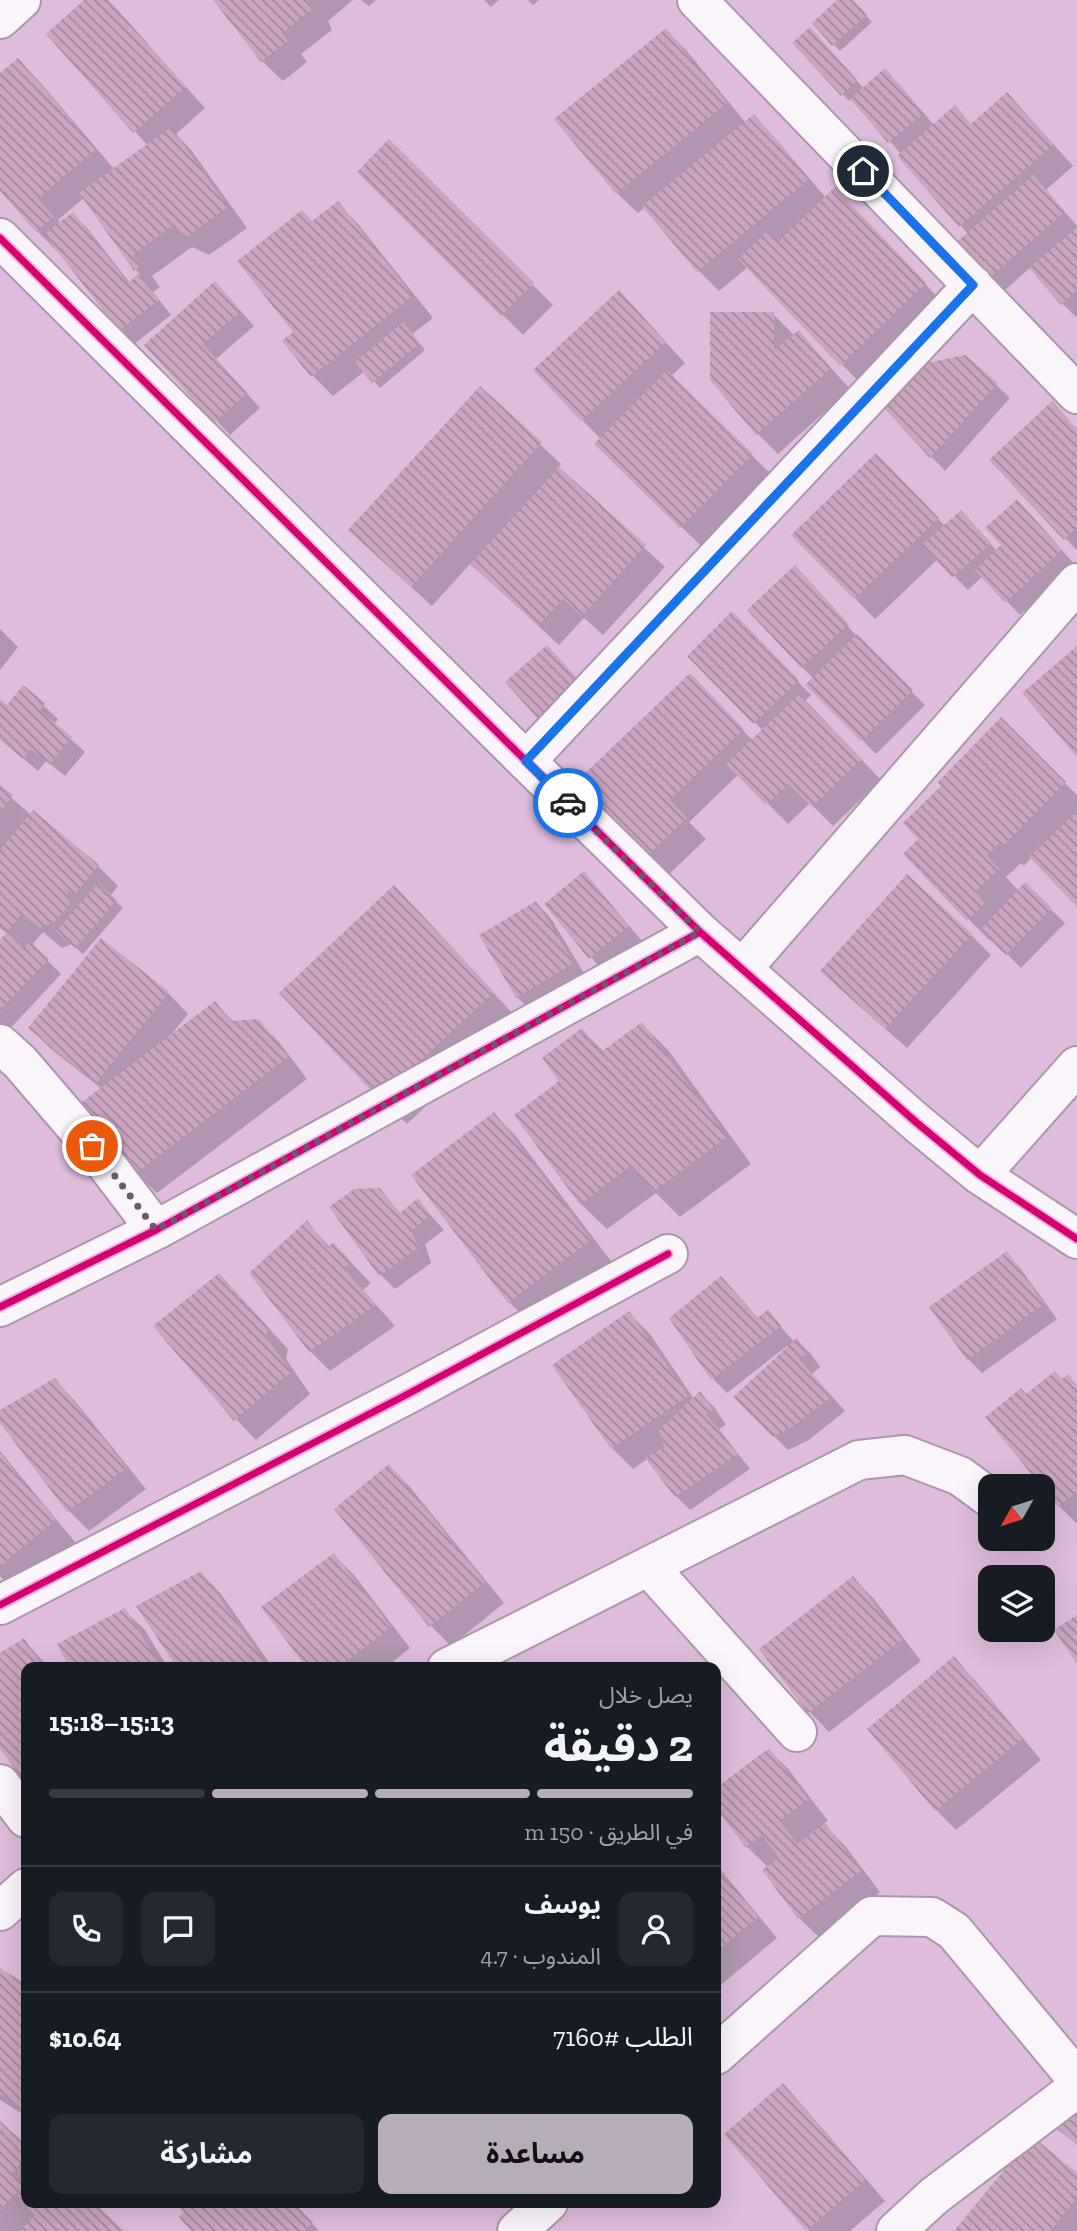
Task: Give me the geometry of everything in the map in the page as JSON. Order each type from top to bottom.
[{"type":"street","points":[[0,19],[21,0]]},
{"type":"street","points":[[697,0],[1077,394]]},
{"type":"street","points":[[0,238],[700,932],[980,1175],[1077,1239]]},
{"type":"street","points":[[526,761],[973,285]]},
{"type":"street","points":[[742,969],[1077,583]]},
{"type":"street","points":[[0,1307],[156,1230],[700,932]]},
{"type":"street","points":[[0,1044],[20,1062],[92,1146],[156,1230]]},
{"type":"street","points":[[980,1175],[1077,1066]]},
{"type":"street","points":[[0,1605],[406,1395],[668,1254]]},
{"type":"street","points":[[459,1662],[859,1460],[905,1455],[960,1476],[978,1489]]},
{"type":"street","points":[[649,1567],[797,1732]]},
{"type":"street","points":[[0,1784],[21,1811]]},
{"type":"street","points":[[0,1911],[21,1892]]},
{"type":"street","points":[[721,2051],[872,1916],[932,1917],[954,1931],[1077,2079]]},
{"type":"street","points":[[895,2231],[934,2196],[1077,2088]]},
{"type":"street","points":[[517,2231],[542,2208]]},
{"type":"building","points":[[84,0],[109,0],[186,87],[133,133],[46,34]]},
{"type":"building","points":[[213,0],[308,0],[312,9],[282,33],[288,41],[261,62]]},
{"type":"building","points":[[837,0],[853,0],[867,15],[832,46],[812,23]]},
{"type":"building","points":[[810,27],[857,80],[841,96],[792,43]]},
{"type":"building","points":[[666,28],[727,103],[616,194],[554,119]]},
{"type":"building","points":[[18,58],[96,149],[38,199],[54,217],[36,232],[0,191],[0,73]]},
{"type":"building","points":[[885,68],[924,113],[888,143],[850,99]]},
{"type":"building","points":[[1007,92],[1053,145],[959,227],[897,156],[955,105],[971,124]]},
{"type":"building","points":[[754,114],[809,179],[697,272],[642,206]]},
{"type":"building","points":[[171,127],[228,207],[188,236],[171,227],[133,255],[141,266],[134,271],[79,193]]},
{"type":"building","points":[[389,139],[534,283],[501,316],[357,172]]},
{"type":"building","points":[[1033,175],[1065,212],[989,278],[958,241]]},
{"type":"building","points":[[835,187],[926,283],[840,366],[738,259],[767,231],[778,242]]},
{"type":"building","points":[[338,201],[413,296],[311,377],[282,341],[293,332],[237,261],[302,210],[312,221]]},
{"type":"building","points":[[73,212],[128,283],[138,274],[159,300],[119,331],[44,234]]},
{"type":"building","points":[[1077,227],[1077,290],[1061,305],[1029,268]]},
{"type":"building","points":[[215,281],[241,311],[203,344],[247,393],[214,423],[144,345]]},
{"type":"building","points":[[619,290],[666,342],[581,421],[533,370]]},
{"type":"building","points":[[710,312],[774,312],[774,350],[799,330],[831,368],[756,435],[710,380]]},
{"type":"building","points":[[403,322],[420,343],[372,383],[355,362]]},
{"type":"building","points":[[965,355],[998,383],[930,458],[883,407],[922,364]]},
{"type":"building","points":[[667,370],[753,454],[680,528],[594,444]]},
{"type":"building","points":[[480,386],[542,442],[411,587],[348,530]]},
{"type":"building","points":[[1052,401],[1077,429],[1077,527],[1064,540],[989,460]]},
{"type":"building","points":[[876,453],[939,518],[854,599],[791,535]]},
{"type":"building","points":[[559,467],[646,545],[582,616],[563,599],[538,626],[470,564]]},
{"type":"building","points":[[1017,499],[1062,550],[1005,603],[975,570],[1001,545],[985,528]]},
{"type":"building","points":[[961,510],[991,543],[952,578],[922,545]]},
{"type":"building","points":[[795,565],[849,624],[801,668],[747,610]]},
{"type":"building","points":[[732,611],[799,680],[753,724],[687,656]]},
{"type":"building","points":[[857,634],[913,690],[861,741],[805,685]]},
{"type":"building","points":[[547,645],[580,681],[538,719],[505,682]]},
{"type":"building","points":[[1077,646],[1077,757],[1022,693]]},
{"type":"building","points":[[690,673],[744,729],[670,800],[687,818],[648,855],[577,781]]},
{"type":"building","points":[[23,685],[45,703],[40,711],[72,737],[50,764],[31,749],[23,759],[0,740],[0,699],[7,705]]},
{"type":"building","points":[[799,694],[862,759],[812,807],[788,784],[766,805],[726,764]]},
{"type":"building","points":[[1001,717],[1066,782],[1002,847],[999,843],[987,856],[999,869],[975,892],[985,903],[967,921],[903,854],[918,839],[903,823],[941,786],[938,782]]},
{"type":"building","points":[[0,785],[13,795],[0,813]]},
{"type":"building","points":[[33,810],[99,865],[76,893],[67,892],[70,904],[57,920],[40,928],[22,913],[7,932],[0,926],[0,850]]},
{"type":"building","points":[[1077,811],[1077,907],[1029,857]]},
{"type":"building","points":[[584,871],[629,926],[589,959],[544,904]]},
{"type":"building","points":[[907,874],[972,934],[885,1029],[820,971]]},
{"type":"building","points":[[1025,882],[1052,908],[1006,955],[980,930]]},
{"type":"building","points":[[98,883],[117,900],[75,948],[56,931]]},
{"type":"building","points":[[394,885],[494,992],[379,1099],[279,993]]},
{"type":"building","points":[[536,901],[574,963],[516,998],[479,935]]},
{"type":"building","points":[[7,932],[24,948],[30,941],[49,959],[0,1010],[0,940]]},
{"type":"building","points":[[101,938],[169,992],[96,1083],[28,1028]]},
{"type":"building","points":[[215,1001],[231,1021],[259,1019],[288,1057],[135,1174],[81,1103]]},
{"type":"building","points":[[642,1022],[727,1137],[653,1192],[632,1165],[580,1205],[514,1115],[559,1081],[542,1058],[582,1028],[601,1052]]},
{"type":"building","points":[[494,1112],[591,1240],[508,1303],[411,1175]]},
{"type":"building","points":[[380,1188],[400,1213],[418,1198],[431,1215],[412,1230],[418,1248],[379,1276],[329,1207],[354,1189]]},
{"type":"building","points":[[307,1220],[328,1248],[333,1242],[352,1262],[344,1269],[376,1305],[309,1352],[249,1273]]},
{"type":"building","points":[[1007,1251],[1044,1304],[967,1360],[929,1307]]},
{"type":"building","points":[[219,1273],[268,1327],[266,1337],[291,1372],[234,1421],[153,1326]]},
{"type":"building","points":[[721,1276],[758,1318],[768,1309],[781,1326],[711,1380],[669,1318]]},
{"type":"building","points":[[629,1311],[688,1396],[611,1449],[552,1365]]},
{"type":"building","points":[[797,1338],[807,1353],[799,1359],[832,1396],[794,1426],[773,1437],[733,1397]]},
{"type":"building","points":[[1055,1371],[1062,1379],[1068,1374],[1077,1385],[1077,1492],[1058,1507],[1055,1503],[1055,1474],[1031,1474],[985,1417],[1021,1388],[1026,1394]]},
{"type":"building","points":[[55,1378],[127,1468],[67,1512],[0,1423],[0,1410]]},
{"type":"building","points":[[700,1391],[713,1410],[706,1414],[738,1454],[675,1497],[645,1458],[664,1447],[659,1430]]},
{"type":"building","points":[[0,1453],[56,1520],[0,1566]]},
{"type":"building","points":[[389,1464],[485,1582],[429,1627],[334,1509]]},
{"type":"building","points":[[334,1553],[391,1627],[346,1662],[302,1662],[261,1607]]},
{"type":"building","points":[[201,1571],[265,1662],[173,1662],[136,1606]]},
{"type":"building","points":[[853,1576],[902,1640],[808,1713],[759,1649]]},
{"type":"building","points":[[125,1608],[157,1662],[67,1662],[57,1644]]},
{"type":"building","points":[[1077,1615],[1077,1664],[1055,1631]]},
{"type":"building","points":[[24,1638],[39,1662],[21,1662],[21,1777],[0,1749],[0,1653]]},
{"type":"building","points":[[954,1656],[1022,1739],[935,1811],[867,1729]]},
{"type":"building","points":[[769,1748],[808,1799],[780,1821],[797,1844],[825,1823],[861,1871],[798,1919],[762,1870],[779,1858],[762,1835],[745,1847],[721,1815],[721,1784]]},
{"type":"building","points":[[721,1872],[758,1917],[721,1948]]},
{"type":"building","points":[[0,1968],[21,1981],[21,2107],[0,2094]]},
{"type":"building","points":[[783,2083],[865,2180],[806,2231],[724,2134]]},
{"type":"building","points":[[1077,2101],[1077,2145],[1055,2127]]},
{"type":"building","points":[[0,2121],[21,2140],[21,2163],[11,2174],[21,2182],[21,2188],[0,2210]]},
{"type":"building","points":[[1032,2136],[1077,2173],[1077,2198],[1050,2231],[954,2231]]},
{"type":"building","points":[[28,2208],[100,2208],[124,2231],[20,2231],[35,2215]]},
{"type":"building","points":[[180,2208],[299,2208],[313,2223],[304,2231],[191,2231],[179,2217],[184,2212]]},
{"type":"cycle path","points":[[0,238],[700,932],[980,1175],[1077,1239]]},
{"type":"cycle path","points":[[0,1307],[156,1230],[700,932]]},
{"type":"cycle path","points":[[0,1605],[406,1395],[668,1254]]},
{"type":"way so far","points":[[92,1146],[156,1230],[700,932],[568,803]]},
{"type":"route","points":[[568,803],[526,761],[973,285],[863,171]]}]
